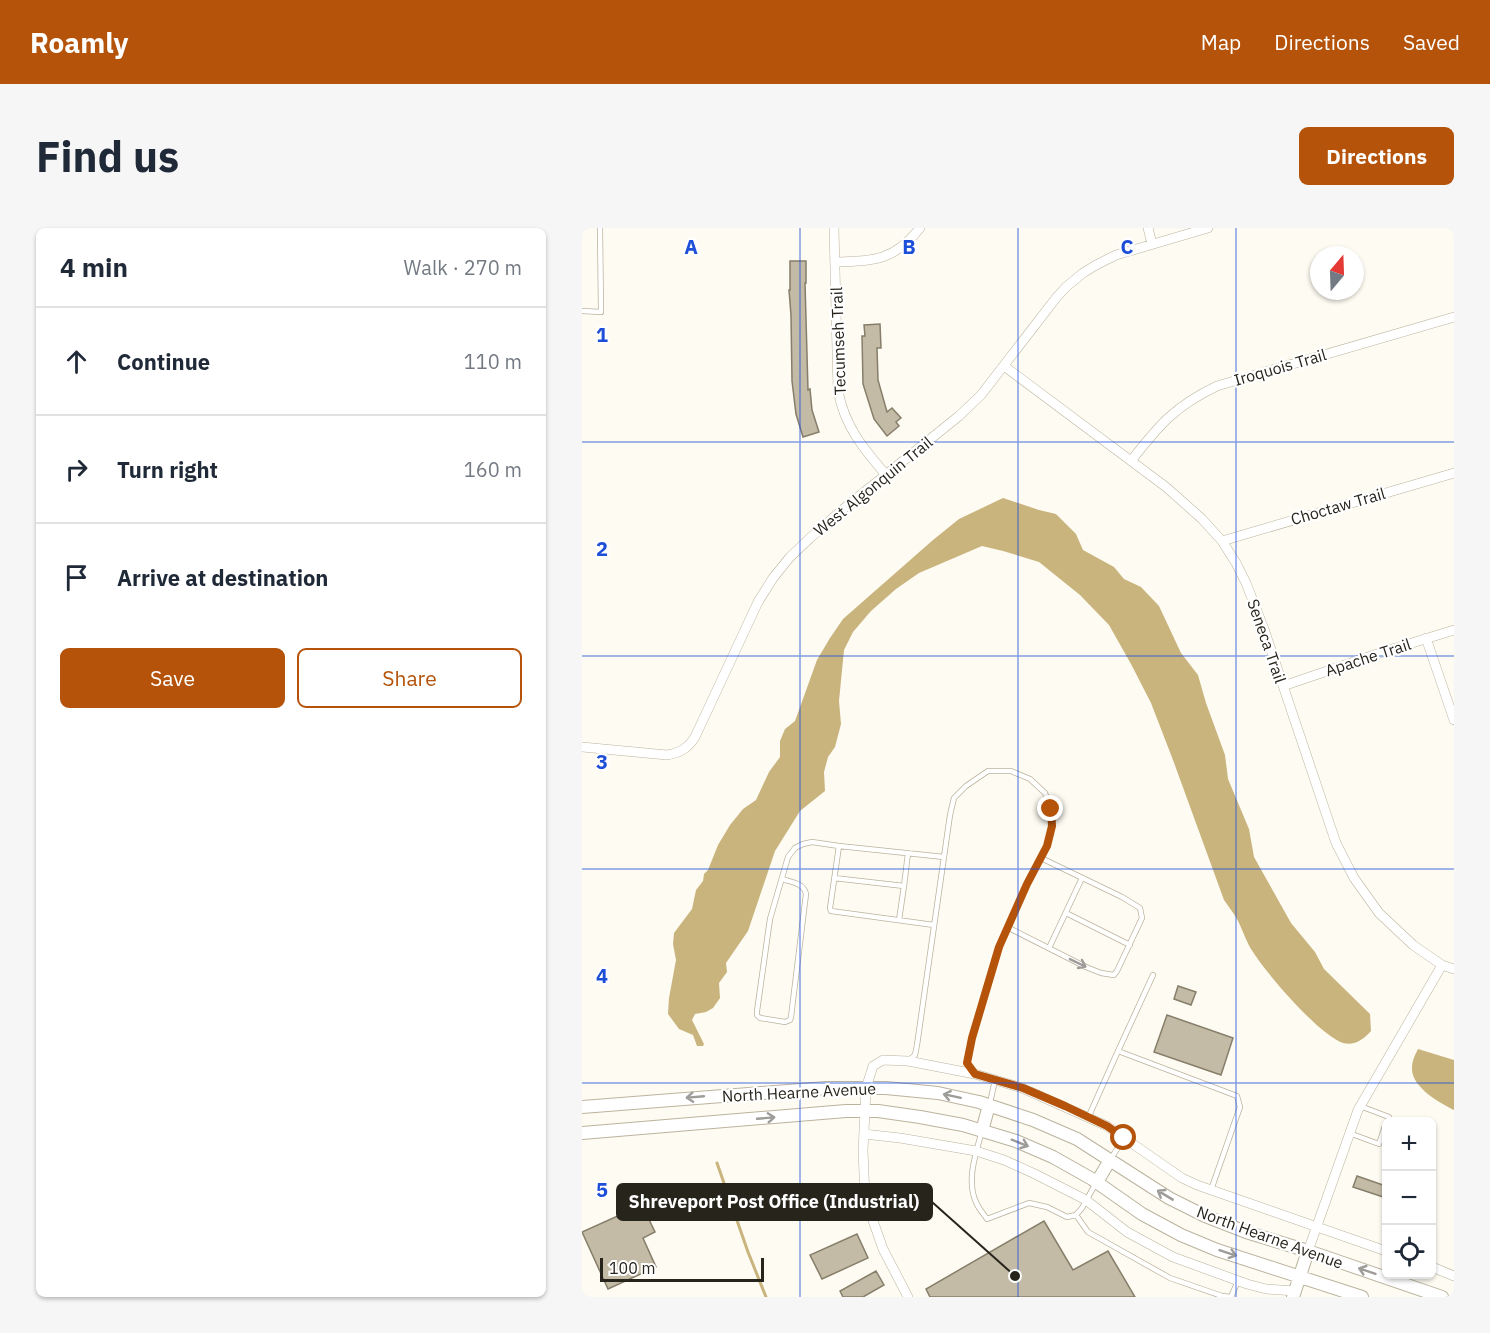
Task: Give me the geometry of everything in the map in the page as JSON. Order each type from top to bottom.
[{"type":"street","name":"Tecumseh Trail","points":[[834,228],[840,403],[855,436],[886,475]]},
{"type":"street","points":[[835,262],[880,259],[906,244],[920,228]]},
{"type":"street","points":[[1148,228],[1152,244]]},
{"type":"street","name":"West Algonquin Trail","points":[[582,747],[667,755],[675,754],[690,745],[758,602],[790,557],[981,395],[1066,287],[1096,265],[1116,255],[1208,228]]},
{"type":"street","name":"Iroquois Trail","points":[[1131,461],[1168,416],[1196,395],[1217,386],[1454,317]]},
{"type":"street","name":"Seneca Trail","points":[[1004,366],[1166,487],[1202,519],[1222,541],[1246,583],[1264,629],[1336,843],[1354,878],[1378,913],[1413,945],[1442,965],[1454,969]]},
{"type":"street","name":"Choctaw Trail","points":[[1222,541],[1454,473]]},
{"type":"street","name":"Apache Trail","points":[[1283,686],[1454,630]]},
{"type":"street","points":[[1426,638],[1454,720]]},
{"type":"street","points":[[864,1134],[976,1151],[1004,1160],[1035,1173],[1086,1200],[1127,1232],[1173,1257],[1238,1281],[1297,1295],[1308,1251],[1360,1106],[1442,965]]},
{"type":"street","points":[[908,1297],[883,1249],[865,1198],[866,1088],[873,1066],[883,1060],[908,1061],[975,1074],[1023,1088],[1107,1126],[1182,1179],[1382,1250]]},
{"type":"street","name":"North Hearne Avenue","points":[[582,1107],[826,1088],[886,1088],[938,1093],[989,1105],[1033,1120],[1077,1139],[1169,1198],[1205,1216],[1246,1232],[1442,1297]]},
{"type":"street","points":[[981,1131],[989,1105]]},
{"type":"street","name":"North Hearne Avenue","points":[[582,1133],[846,1111],[878,1111],[963,1125],[1016,1141],[1053,1157],[1097,1182],[1142,1214],[1181,1235],[1217,1250],[1362,1297]]},
{"type":"street","points":[[1097,1182],[1110,1160]]},
{"type":"street","points":[[1436,1269],[1454,1276]]},
{"type":"lane","points":[[582,311],[601,312],[600,228]]},
{"type":"lane","points":[[908,1061],[915,1055],[917,1045],[954,798],[966,786],[988,771],[1011,771],[1030,779],[1045,793],[1051,809],[1052,826],[1047,846],[999,947],[972,1038],[967,1063],[975,1074]]},
{"type":"lane","points":[[782,879],[802,886],[806,891],[791,1017],[785,1022],[760,1018],[757,1011],[770,919],[788,858],[795,848],[812,842],[944,856]]},
{"type":"lane","points":[[839,846],[831,911],[934,925]]},
{"type":"lane","points":[[899,920],[908,853]]},
{"type":"lane","points":[[1007,927],[1101,973],[1113,975],[1130,945],[1142,918],[1140,908],[1041,858]]},
{"type":"lane","points":[[834,878],[904,886]]},
{"type":"lane","points":[[1049,948],[1082,878]]},
{"type":"lane","points":[[1066,913],[1130,945]]},
{"type":"lane","points":[[1088,1118],[1153,975]]},
{"type":"lane","points":[[1118,1051],[1237,1096],[1240,1107],[1211,1191]]},
{"type":"lane","points":[[989,1105],[995,1080]]},
{"type":"lane","points":[[1360,1106],[1389,1117]]},
{"type":"lane","points":[[981,1131],[971,1179],[975,1202],[987,1219],[1029,1203],[1047,1207],[1067,1217],[1076,1215],[1097,1182]]},
{"type":"lane","points":[[1349,1133],[1379,1144],[1382,1136]]},
{"type":"lane","points":[[1110,1160],[1124,1138]]},
{"type":"lane","points":[[1076,1215],[1088,1232],[1170,1278],[1231,1297],[1238,1281]]},
{"type":"shaded area","points":[[1003,498],[1056,514],[1076,534],[1083,550],[1114,567],[1124,579],[1141,587],[1159,606],[1181,653],[1198,675],[1225,755],[1228,779],[1249,829],[1254,857],[1291,923],[1315,952],[1324,969],[1370,1014],[1371,1031],[1362,1039],[1351,1044],[1333,1038],[1281,988],[1251,948],[1237,919],[1224,900],[1151,703],[1109,625],[1080,595],[1039,562],[982,546],[919,573],[871,611],[853,632],[844,650],[839,701],[841,724],[835,747],[828,757],[824,772],[825,791],[800,811],[775,851],[748,931],[726,963],[727,972],[719,983],[720,998],[713,1008],[695,1014],[692,1020],[703,1046],[697,1046],[693,1035],[679,1029],[668,1014],[676,960],[673,944],[674,933],[692,909],[696,890],[703,881],[704,874],[730,825],[743,809],[756,800],[769,772],[780,757],[780,741],[785,729],[795,721],[817,660],[830,638],[843,619],[933,540],[959,519]]},
{"type":"shaded area","points":[[1418,1049],[1454,1060],[1454,1110],[1427,1094],[1416,1082],[1412,1065]]},
{"type":"building","points":[[790,261],[806,261],[808,390],[810,389],[812,410],[819,432],[803,437],[796,414],[792,381]]},
{"type":"building","points":[[880,324],[881,348],[877,348],[878,380],[887,412],[892,408],[901,418],[896,422],[899,426],[887,436],[874,419],[863,384],[862,336],[865,336],[864,325]]},
{"type":"building","points":[[1178,986],[1196,992],[1191,1005],[1174,999]]},
{"type":"building","points":[[1167,1015],[1233,1038],[1221,1075],[1154,1052]]},
{"type":"building","points":[[1357,1176],[1382,1185],[1382,1197],[1353,1187]]},
{"type":"building","points":[[642,1205],[655,1232],[643,1238],[656,1267],[608,1289],[582,1232]]},
{"type":"building","points":[[1044,1221],[1073,1270],[1108,1251],[1135,1297],[930,1297],[926,1289]]},
{"type":"building","points":[[857,1234],[868,1258],[822,1279],[810,1255]]},
{"type":"building","points":[[876,1271],[884,1285],[863,1297],[843,1297],[840,1291]]},
{"type":"waterway","points":[[717,1163],[766,1297]]},
{"type":"place","name":"Shreveport Post Office (Industrial)","points":[[1015,1276]]},
{"type":"route","points":[[1051,809],[1052,826],[1047,846],[999,947],[972,1038],[967,1063],[975,1074],[1023,1088],[1065,1106],[1107,1126],[1124,1138]]}]
